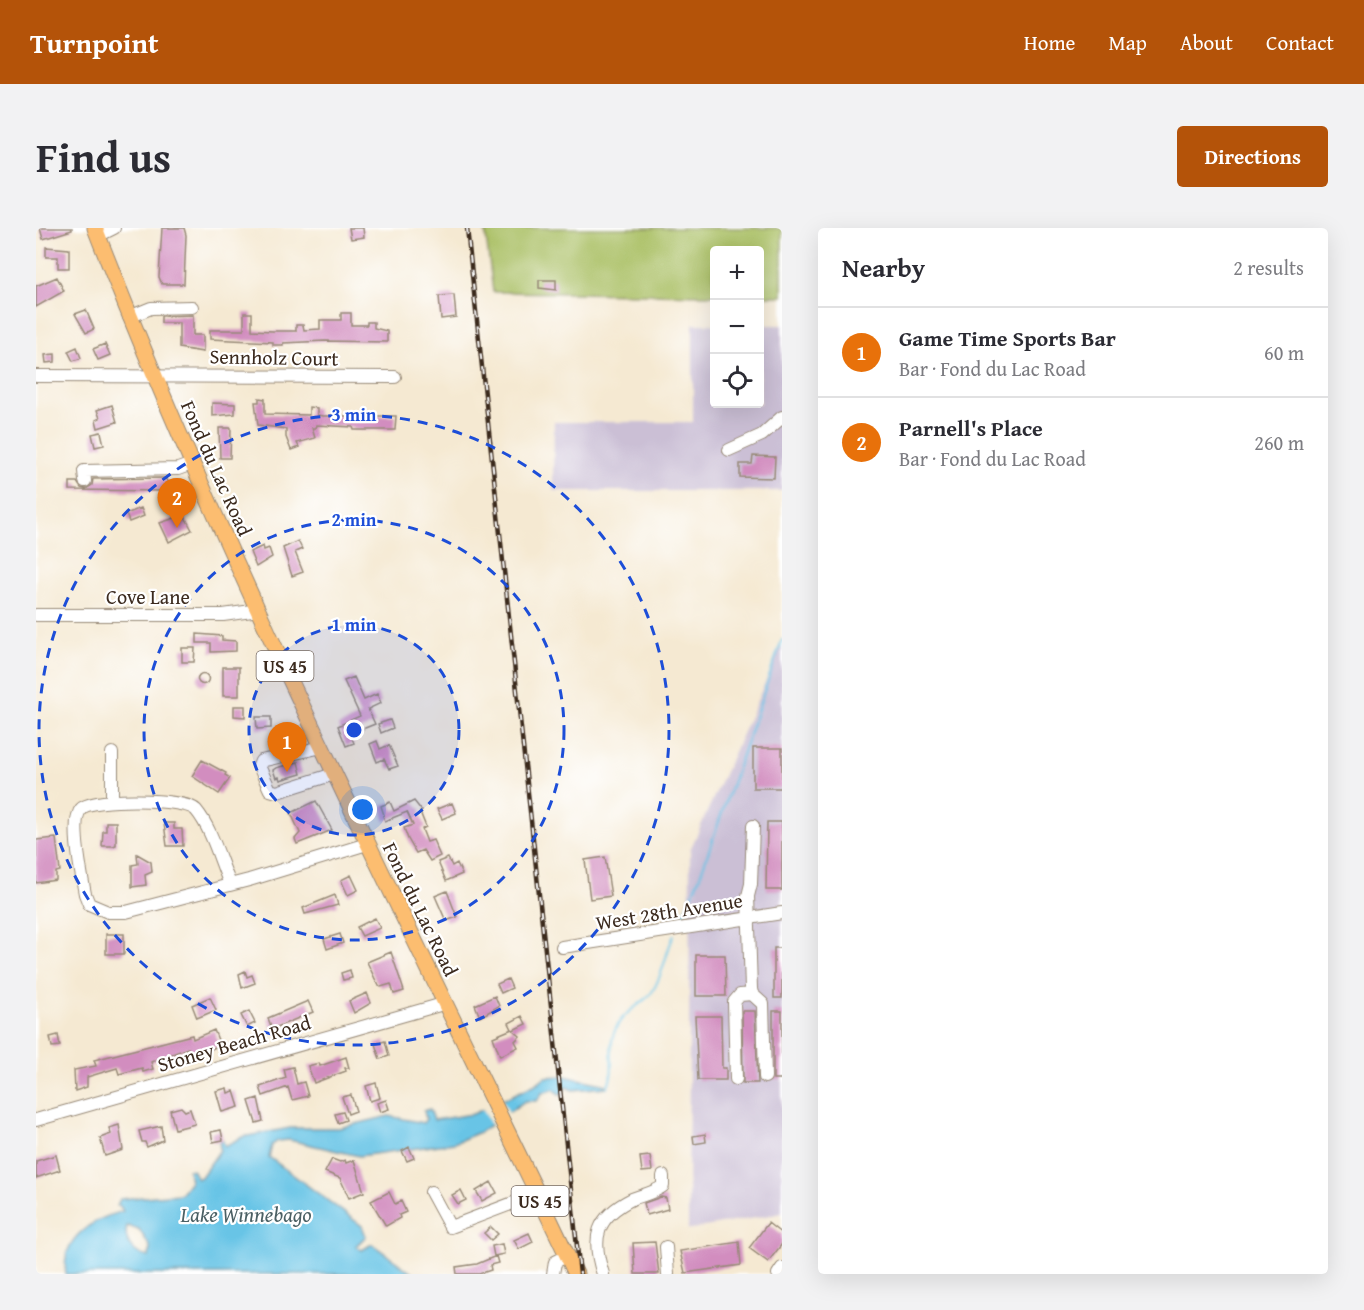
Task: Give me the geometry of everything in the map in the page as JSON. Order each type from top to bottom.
[{"type":"main road","name":"Fond du Lac Road","points":[[96,232],[152,375],[334,774],[443,1004],[576,1274]]},
{"type":"street","points":[[96,232],[114,228]]},
{"type":"street","points":[[129,317],[151,308],[192,307]]},
{"type":"street","name":"Sennholz Court","points":[[36,376],[395,377]]},
{"type":"street","points":[[729,450],[762,435],[782,417]]},
{"type":"street","points":[[85,481],[84,471],[178,469],[192,464]]},
{"type":"street","name":"Cove Lane","points":[[36,615],[223,615],[259,610]]},
{"type":"street","points":[[322,747],[261,761],[259,766],[270,789],[277,792],[334,774]]},
{"type":"street","points":[[112,753],[112,801]]},
{"type":"street","points":[[230,885],[195,808],[182,802],[112,801],[92,802],[81,808],[76,820],[82,874],[89,904],[108,912],[126,912],[230,885],[367,844]]},
{"type":"street","points":[[753,826],[751,884],[748,896],[752,994],[763,1004],[765,1077]]},
{"type":"street","name":"West 28th Avenue","points":[[562,947],[782,913]]},
{"type":"street","points":[[735,1078],[734,1002],[740,995],[752,994]]},
{"type":"street","name":"Stoney Beach Road","points":[[36,1120],[443,1004]]},
{"type":"street","points":[[603,1274],[595,1243],[603,1223],[631,1200],[663,1186],[663,1176]]},
{"type":"street","points":[[431,1192],[450,1227],[537,1194]]},
{"type":"street","points":[[666,1247],[669,1274]]},
{"type":"street","points":[[553,1274],[555,1262],[567,1256]]},
{"type":"street","points":[[778,1274],[782,1268]]},
{"type":"shaded area","points":[[693,324],[710,324],[710,408],[764,408],[764,325],[782,325],[782,491],[553,491],[554,422],[693,422]]},
{"type":"shaded area","points":[[782,645],[782,1213],[688,1230],[690,850]]},
{"type":"green space","points":[[485,228],[782,228],[782,296],[764,296],[764,246],[710,246],[710,295],[493,292]]},
{"type":"water","name":"Lake Winnebago","points":[[564,1076],[608,1087],[573,1090],[566,1087],[560,1095],[554,1089],[542,1093],[537,1101],[525,1101],[480,1132],[454,1143],[359,1156],[289,1140],[278,1141],[272,1145],[269,1157],[362,1226],[366,1236],[356,1246],[362,1250],[372,1244],[413,1274],[66,1274],[65,1261],[68,1250],[73,1240],[81,1232],[101,1219],[123,1211],[120,1206],[117,1206],[120,1199],[180,1194],[190,1181],[188,1170],[192,1169],[197,1179],[201,1177],[220,1150],[219,1139],[222,1139],[225,1146],[242,1137],[290,1128],[339,1128],[389,1116],[423,1123],[426,1119],[424,1111],[430,1109],[434,1120],[473,1114],[536,1084],[545,1077]],"holes":[[[127,1226],[139,1229],[150,1247],[149,1257],[134,1250],[128,1242]]]},
{"type":"pier","points":[[501,1097],[511,1117],[492,1127],[482,1108]]},
{"type":"building","points":[[40,228],[72,228],[72,230],[43,239]]},
{"type":"building","points":[[162,228],[184,228],[186,235],[184,284],[162,284],[159,277]]},
{"type":"building","points":[[349,228],[363,228],[364,237],[351,239]]},
{"type":"building","points":[[46,247],[69,249],[69,268],[58,268],[58,257],[46,257]]},
{"type":"building","points":[[57,277],[64,291],[36,307],[36,286]]},
{"type":"building","points":[[539,280],[556,280],[556,290],[539,288]]},
{"type":"building","points":[[454,295],[456,317],[441,319],[439,296]]},
{"type":"building","points":[[86,310],[94,329],[86,333],[75,314]]},
{"type":"building","points":[[244,313],[252,313],[252,330],[296,331],[296,325],[303,325],[304,330],[320,329],[320,320],[341,320],[341,313],[351,313],[351,325],[367,325],[367,322],[374,322],[374,328],[387,331],[387,342],[325,341],[273,345],[273,342],[210,339],[210,330],[244,330]]},
{"type":"building","points":[[193,315],[193,335],[203,335],[203,352],[179,348],[179,323],[161,323],[161,316]]},
{"type":"building","points":[[105,344],[110,355],[98,360],[93,349]]},
{"type":"building","points":[[77,347],[81,358],[73,361],[68,351]]},
{"type":"building","points":[[55,354],[55,362],[46,363],[45,355]]},
{"type":"building","points":[[259,398],[265,399],[265,414],[309,415],[309,407],[317,408],[317,415],[323,416],[396,416],[395,430],[354,430],[353,427],[316,425],[312,428],[315,438],[297,443],[299,447],[291,450],[286,437],[286,429],[258,425],[255,402],[259,402]]},
{"type":"building","points":[[212,403],[235,404],[235,414],[212,416]]},
{"type":"building","points":[[112,405],[117,422],[98,428],[96,420],[100,418],[97,410]]},
{"type":"building","points":[[219,428],[231,428],[230,458],[220,458]]},
{"type":"building","points":[[101,432],[104,445],[95,447],[92,434]]},
{"type":"building","points":[[753,456],[775,457],[774,478],[740,477],[740,464],[752,464]]},
{"type":"building","points":[[164,478],[169,482],[169,491],[70,490],[70,482],[77,482],[81,488],[86,489],[92,485],[93,479]]},
{"type":"building","points":[[141,508],[144,516],[129,522],[126,514]]},
{"type":"building","points":[[184,515],[192,530],[169,542],[160,523]]},
{"type":"building","points":[[298,541],[302,549],[295,552],[303,572],[292,576],[283,548]]},
{"type":"building","points":[[263,546],[264,550],[269,548],[272,557],[256,567],[250,552]]},
{"type":"building","points":[[197,634],[222,636],[222,640],[236,641],[236,651],[211,652],[211,643],[197,643]]},
{"type":"building","points":[[182,648],[195,648],[194,662],[182,662]]},
{"type":"building","points":[[223,667],[239,667],[239,696],[223,696]]},
{"type":"building","points":[[203,673],[209,679],[203,685],[197,679]]},
{"type":"building","points":[[354,677],[364,700],[377,694],[381,703],[368,709],[375,724],[350,734],[354,743],[346,746],[338,726],[360,716],[344,681]]},
{"type":"building","points":[[234,706],[245,706],[245,717],[234,716]]},
{"type":"building","points":[[256,717],[271,717],[271,728],[257,729]]},
{"type":"building","points":[[390,720],[393,728],[381,733],[378,724]]},
{"type":"building","points":[[377,741],[380,749],[389,745],[398,766],[389,769],[384,759],[377,762],[370,744]]},
{"type":"building","points":[[753,748],[782,748],[782,788],[753,788]]},
{"type":"building","points":[[202,760],[226,773],[225,775],[230,778],[219,794],[192,776]]},
{"type":"building","points":[[298,762],[301,774],[280,780],[279,777],[276,778],[273,770]]},
{"type":"building","points":[[316,801],[332,830],[297,844],[295,839],[300,833],[291,813]]},
{"type":"building","points":[[414,801],[422,811],[420,812],[426,827],[422,829],[427,842],[433,840],[440,856],[430,861],[423,850],[416,853],[408,839],[404,828],[413,825],[407,812],[385,821],[383,816],[381,806],[390,802],[394,811]]},
{"type":"building","points":[[452,803],[456,813],[442,819],[437,809]]},
{"type":"building","points":[[106,822],[116,822],[116,845],[102,846]]},
{"type":"building","points":[[767,822],[782,822],[782,890],[766,890]]},
{"type":"building","points":[[164,823],[174,823],[174,829],[182,829],[183,846],[167,846]]},
{"type":"building","points":[[56,838],[60,871],[56,872],[56,880],[36,883],[36,840]]},
{"type":"building","points":[[137,854],[151,862],[152,872],[145,875],[146,885],[132,887],[132,865],[138,864]]},
{"type":"building","points":[[605,857],[611,896],[590,899],[585,860]]},
{"type":"building","points":[[448,858],[452,866],[457,863],[462,874],[446,881],[438,862]]},
{"type":"building","points":[[351,875],[358,890],[348,895],[341,880]]},
{"type":"building","points":[[447,891],[457,917],[446,921],[435,896]]},
{"type":"building","points":[[335,895],[338,905],[305,914],[303,908]]},
{"type":"building","points":[[375,918],[380,928],[362,936],[357,927]]},
{"type":"building","points":[[106,934],[124,934],[124,954],[106,954]]},
{"type":"building","points":[[340,934],[343,943],[327,949],[324,939]]},
{"type":"building","points":[[774,948],[782,948],[782,998],[774,998]]},
{"type":"building","points":[[391,952],[404,991],[394,994],[391,984],[381,987],[377,983],[367,962]]},
{"type":"building","points":[[696,955],[725,955],[726,996],[696,996]]},
{"type":"building","points":[[350,970],[352,978],[343,980],[341,973]]},
{"type":"building","points":[[245,971],[247,977],[252,975],[255,983],[242,988],[239,974]]},
{"type":"building","points":[[508,979],[512,988],[501,993],[497,984]]},
{"type":"building","points":[[367,993],[371,1003],[354,1013],[349,1001]]},
{"type":"building","points":[[495,996],[499,1006],[480,1017],[475,1005]]},
{"type":"building","points":[[210,997],[216,1010],[197,1018],[192,1005]]},
{"type":"building","points":[[308,1001],[313,1012],[272,1029],[268,1018]]},
{"type":"building","points":[[249,1011],[255,1023],[247,1027],[241,1015]]},
{"type":"building","points":[[742,1011],[755,1011],[758,1083],[743,1083]]},
{"type":"building","points":[[773,1011],[782,1011],[782,1079],[773,1079]]},
{"type":"building","points":[[522,1016],[526,1024],[513,1030],[520,1036],[515,1041],[518,1047],[500,1056],[493,1037],[512,1029],[509,1023]]},
{"type":"building","points":[[695,1016],[721,1016],[722,1068],[726,1068],[726,1080],[698,1080]]},
{"type":"building","points":[[214,1030],[220,1045],[200,1054],[191,1057],[188,1048],[151,1062],[153,1069],[143,1072],[142,1068],[119,1074],[117,1068],[87,1077],[87,1087],[75,1091],[74,1070],[96,1066],[94,1060],[192,1035],[193,1039]]},
{"type":"building","points":[[58,1035],[60,1046],[52,1047],[50,1037]]},
{"type":"building","points":[[385,1041],[389,1056],[380,1059],[375,1044]]},
{"type":"building","points":[[346,1057],[349,1068],[345,1068],[346,1071],[314,1083],[308,1066],[319,1063],[320,1066]]},
{"type":"building","points":[[293,1067],[297,1084],[304,1082],[308,1096],[292,1100],[288,1087],[263,1096],[260,1087],[286,1078],[284,1069]]},
{"type":"building","points":[[376,1083],[380,1098],[370,1101],[366,1086]]},
{"type":"building","points":[[227,1088],[228,1093],[234,1091],[239,1107],[222,1112],[216,1091]]},
{"type":"building","points":[[351,1095],[356,1111],[348,1114],[342,1097]]},
{"type":"building","points":[[258,1098],[263,1121],[256,1123],[249,1101]]},
{"type":"building","points":[[386,1100],[389,1109],[380,1112],[377,1103]]},
{"type":"building","points":[[181,1107],[185,1111],[190,1109],[195,1124],[175,1129],[170,1110]]},
{"type":"building","points":[[343,1112],[346,1120],[338,1123],[335,1114]]},
{"type":"building","points":[[119,1125],[123,1150],[105,1156],[100,1138],[111,1134],[109,1128]]},
{"type":"building","points":[[161,1126],[163,1140],[147,1147],[145,1142],[142,1142],[139,1131]]},
{"type":"building","points":[[221,1130],[223,1140],[213,1142],[211,1132]]},
{"type":"building","points":[[705,1134],[706,1142],[694,1144],[693,1136]]},
{"type":"building","points":[[409,1147],[414,1158],[407,1161],[402,1151]]},
{"type":"building","points":[[56,1155],[60,1170],[36,1178],[36,1161]]},
{"type":"building","points":[[650,1156],[652,1171],[642,1172],[640,1157]]},
{"type":"building","points":[[332,1159],[340,1162],[345,1160],[346,1163],[354,1160],[364,1192],[349,1198],[340,1178],[325,1172]]},
{"type":"building","points":[[491,1182],[497,1193],[482,1201],[476,1191]]},
{"type":"building","points":[[461,1190],[466,1200],[458,1204],[452,1195]]},
{"type":"building","points":[[389,1192],[395,1204],[401,1201],[406,1212],[386,1226],[371,1201]]},
{"type":"building","points":[[661,1197],[666,1198],[668,1209],[647,1215],[644,1203]]},
{"type":"building","points":[[768,1223],[782,1234],[782,1244],[768,1262],[749,1248]]},
{"type":"building","points":[[491,1227],[498,1234],[491,1240],[484,1233]]},
{"type":"building","points":[[529,1233],[533,1242],[519,1249],[514,1240]]},
{"type":"building","points":[[655,1242],[659,1274],[635,1274],[633,1243]]},
{"type":"building","points":[[739,1242],[741,1265],[685,1273],[680,1251]]},
{"type":"building","points":[[502,1244],[504,1254],[494,1256],[492,1246]]},
{"type":"building","points":[[496,1256],[498,1263],[490,1265],[491,1270],[479,1274],[457,1274],[456,1267],[477,1264]]},
{"type":"waterway","points":[[679,925],[700,876],[782,640]]},
{"type":"waterway","points":[[607,1087],[611,1074],[611,1046],[614,1033],[622,1019],[652,992],[674,935]]},
{"type":"railway","points":[[467,228],[580,1274]]},
{"type":"place","name":"Parnell's Place","points":[[177,528]]},
{"type":"place","name":"Game Time Sports Bar","points":[[287,772]]}]
